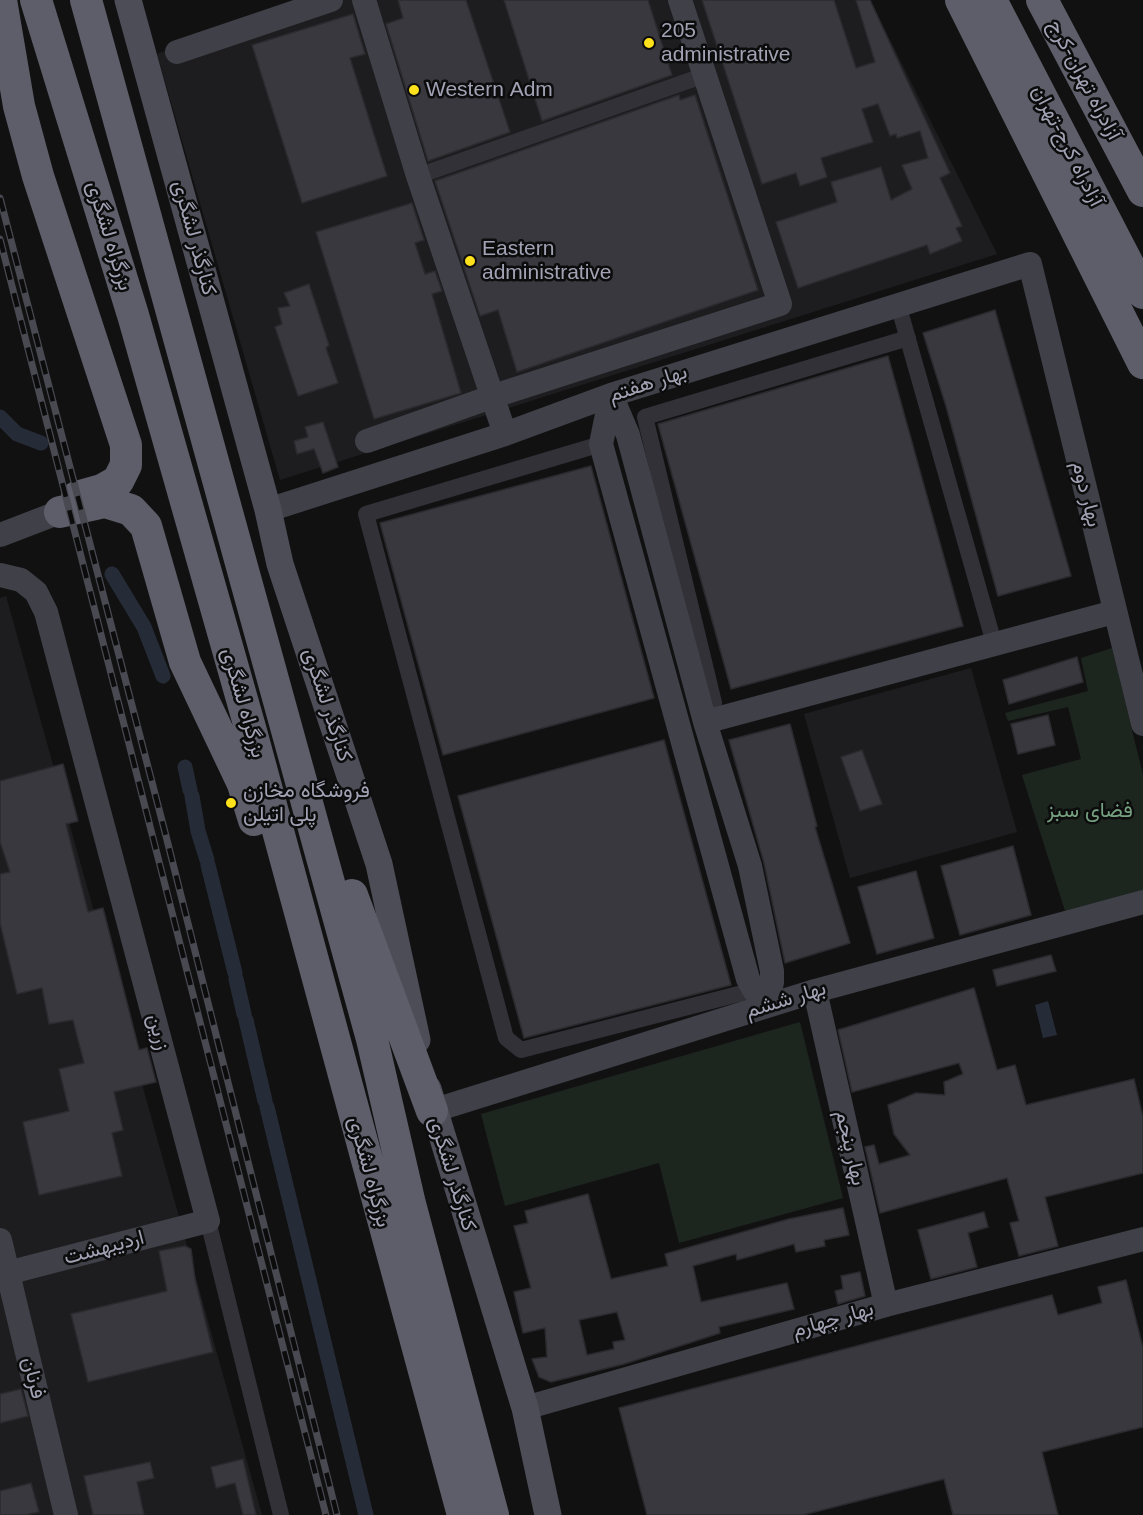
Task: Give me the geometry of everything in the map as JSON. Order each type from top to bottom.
[{"type":"highway","points":[[1,0],[19,106],[38,176],[126,445],[126,465],[118,481],[102,490],[58,507]]},
{"type":"highway","name":"بزرگراه لشگری","points":[[36,0],[139,337],[251,731],[463,1515]]},
{"type":"highway","name":"بزرگراه لشگری","points":[[86,0],[372,1038],[410,1204],[493,1515]]},
{"type":"highway","points":[[961,0],[1143,363]]},
{"type":"highway","name":"آزادراه کرج-تهران","points":[[991,0],[1143,293]]},
{"type":"highway","name":"آزادراه تهران-کرج","points":[[1042,0],[1143,191]]},
{"type":"highway","points":[[58,507],[105,502],[131,510],[146,526],[185,662],[243,784],[289,923],[316,977]]},
{"type":"highway","points":[[292,751],[340,862],[432,1111]]},
{"type":"main road","name":"کنارگذر لشگری","points":[[128,0],[268,510],[280,564],[379,864],[432,1111],[525,1408],[549,1515]]},
{"type":"street","points":[[177,52],[331,0]]},
{"type":"street","points":[[364,0],[418,176],[506,434]]},
{"type":"street","points":[[367,441],[494,396],[780,304],[680,0]]},
{"type":"street","points":[[418,176],[705,75]]},
{"type":"street","name":"بهار هفتم","points":[[268,510],[506,434],[611,395],[1030,264]]},
{"type":"street","name":"بهار دوم","points":[[1030,264],[1143,724]]},
{"type":"street","points":[[898,304],[994,643]]},
{"type":"street","points":[[705,722],[714,703],[645,417],[908,338]]},
{"type":"street","points":[[611,395],[601,444],[748,979],[754,990]]},
{"type":"street","points":[[601,444],[366,514],[506,1038],[521,1050],[768,987],[772,983],[772,971],[750,866],[705,722],[628,435],[611,395]]},
{"type":"street","points":[[0,518],[58,507]]},
{"type":"street","points":[[0,535],[58,507]]},
{"type":"street","name":"زرین","points":[[0,575],[21,580],[36,592],[46,612],[208,1221],[281,1515]]},
{"type":"street","points":[[705,722],[1114,612]]},
{"type":"street","name":"بهار ششم","points":[[432,1111],[815,990],[1143,902]]},
{"type":"street","name":"بهار پنجم","points":[[815,990],[886,1305]]},
{"type":"street","name":"اردیبهشت","points":[[4,1274],[208,1221]]},
{"type":"street","name":"بهار چهارم","points":[[525,1408],[886,1305],[1143,1239]]},
{"type":"street","name":"فرنان","points":[[0,1240],[4,1274],[66,1515]]},
{"type":"shaded area","points":[[300,0],[870,0],[997,254],[280,480],[157,54]]},
{"type":"shaded area","points":[[6,596],[262,1515],[0,1515],[0,598]]},
{"type":"shaded area","points":[[971,668],[1017,832],[850,878],[804,714]]},
{"type":"shaded area","points":[[1048,1001],[1057,1035],[1043,1038],[1035,1005]]},
{"type":"green space","name":"فضای سبز","points":[[1112,648],[1143,775],[1143,891],[1065,911],[1022,775],[1081,759],[1068,707],[1008,721],[1005,713],[1088,691],[1081,658]]},
{"type":"green space","points":[[800,1022],[843,1198],[679,1243],[659,1163],[505,1206],[481,1114]]},
{"type":"building","points":[[398,0],[466,0],[510,132],[428,161],[386,24],[403,18]]},
{"type":"building","points":[[504,0],[648,0],[672,75],[542,121]]},
{"type":"building","points":[[702,0],[834,0],[856,68],[875,62],[856,0],[870,0],[950,173],[940,178],[962,226],[956,228],[962,241],[930,254],[927,245],[798,288],[776,222],[837,202],[831,182],[881,167],[891,200],[912,189],[902,165],[928,158],[920,131],[897,138],[896,134],[890,136],[878,104],[862,109],[873,142],[821,158],[827,177],[800,186],[796,173],[762,184]]},
{"type":"building","points":[[353,14],[365,54],[350,58],[387,176],[302,203],[252,45]]},
{"type":"building","points":[[679,95],[680,100],[695,95],[758,290],[517,372],[498,310],[480,316],[435,181]]},
{"type":"building","points":[[412,203],[424,240],[415,243],[425,274],[435,271],[442,291],[432,294],[461,393],[374,419],[316,232]]},
{"type":"building","points":[[309,284],[329,345],[326,348],[338,383],[298,396],[275,327],[282,324],[278,308],[290,306],[284,293]]},
{"type":"building","points":[[995,310],[1071,576],[998,596],[946,406],[923,333]]},
{"type":"building","points":[[888,356],[963,626],[731,689],[658,424]]},
{"type":"building","points":[[323,422],[338,467],[323,473],[314,449],[297,454],[294,441],[308,437],[305,427]]},
{"type":"building","points":[[591,466],[654,698],[443,755],[380,523]]},
{"type":"building","points":[[1077,657],[1083,682],[1009,704],[1003,680]]},
{"type":"building","points":[[1048,715],[1055,745],[1018,754],[1011,724]]},
{"type":"building","points":[[790,724],[817,826],[815,827],[850,943],[785,963],[764,863],[729,740]]},
{"type":"building","points":[[664,740],[731,985],[524,1038],[458,796]]},
{"type":"building","points":[[862,750],[882,804],[860,811],[841,757]]},
{"type":"building","points":[[63,764],[78,821],[66,824],[88,912],[103,908],[139,1050],[147,1048],[156,1082],[114,1092],[123,1130],[112,1133],[122,1176],[39,1195],[23,1122],[69,1111],[59,1069],[84,1063],[73,1020],[49,1024],[42,988],[17,994],[0,923],[0,874],[10,872],[0,842],[0,781]]},
{"type":"building","points":[[1013,846],[1031,915],[960,935],[941,866]]},
{"type":"building","points":[[916,871],[934,938],[877,954],[858,887]]},
{"type":"building","points":[[1051,955],[1056,971],[997,986],[993,970]]},
{"type":"building","points":[[974,988],[997,1070],[1015,1065],[1026,1105],[1134,1079],[1143,1117],[1143,1173],[1045,1197],[1058,1246],[1019,1256],[1010,1223],[1019,1221],[1007,1178],[880,1213],[865,1147],[874,1145],[879,1164],[910,1155],[894,1134],[888,1105],[916,1093],[945,1095],[944,1082],[963,1074],[959,1063],[852,1092],[838,1030]]},
{"type":"building","points":[[588,1194],[611,1279],[668,1266],[665,1254],[789,1219],[843,1208],[849,1235],[824,1240],[825,1246],[796,1252],[794,1244],[737,1260],[736,1254],[693,1266],[701,1302],[787,1283],[794,1309],[719,1327],[720,1333],[624,1364],[551,1382],[539,1377],[532,1359],[547,1357],[545,1328],[523,1333],[514,1292],[531,1288],[514,1226],[528,1223],[525,1211]],"holes":[[[617,1312],[625,1340],[613,1342],[614,1349],[587,1355],[579,1320]]]},
{"type":"building","points":[[984,1212],[988,1227],[968,1233],[977,1267],[931,1279],[918,1230]]},
{"type":"building","points":[[185,1246],[191,1249],[195,1279],[213,1352],[88,1382],[71,1314],[167,1291],[159,1251]]},
{"type":"building","points":[[860,1272],[865,1296],[838,1304],[835,1291],[843,1289],[841,1276]]},
{"type":"building","points":[[1126,1280],[1143,1348],[1143,1427],[1042,1452],[1058,1515],[953,1515],[944,1479],[803,1515],[647,1515],[619,1408],[1052,1295],[1058,1315],[1102,1303],[1098,1287]]},
{"type":"building","points":[[21,1389],[28,1416],[0,1423],[0,1394]]},
{"type":"building","points":[[243,1459],[256,1515],[243,1515],[235,1483],[216,1488],[211,1467]]},
{"type":"building","points":[[150,1462],[154,1478],[137,1482],[144,1515],[93,1515],[84,1476]]},
{"type":"building","points":[[31,1483],[39,1512],[25,1515],[0,1515],[0,1491]]},
{"type":"waterway","points":[[0,417],[17,434],[41,443]]},
{"type":"waterway","points":[[112,574],[144,627],[163,676]]},
{"type":"waterway","points":[[185,767],[190,790]]},
{"type":"waterway","points":[[192,796],[198,831],[207,860]]},
{"type":"waterway","points":[[208,865],[235,973]]},
{"type":"waterway","points":[[236,979],[244,1014]]},
{"type":"waterway","points":[[246,1020],[265,1101]]},
{"type":"waterway","points":[[267,1107],[366,1515]]},
{"type":"railway","points":[[0,198],[166,836],[337,1515]]},
{"type":"railway","points":[[0,239],[326,1515]]},
{"type":"place","name":"205 administrative","points":[[649,43]]},
{"type":"place","name":"Western Adm","points":[[414,90]]},
{"type":"place","name":"Eastern administrative","points":[[470,261]]},
{"type":"place","name":"فروشگاه مخازن پلی اتیلن","points":[[231,803]]}]
